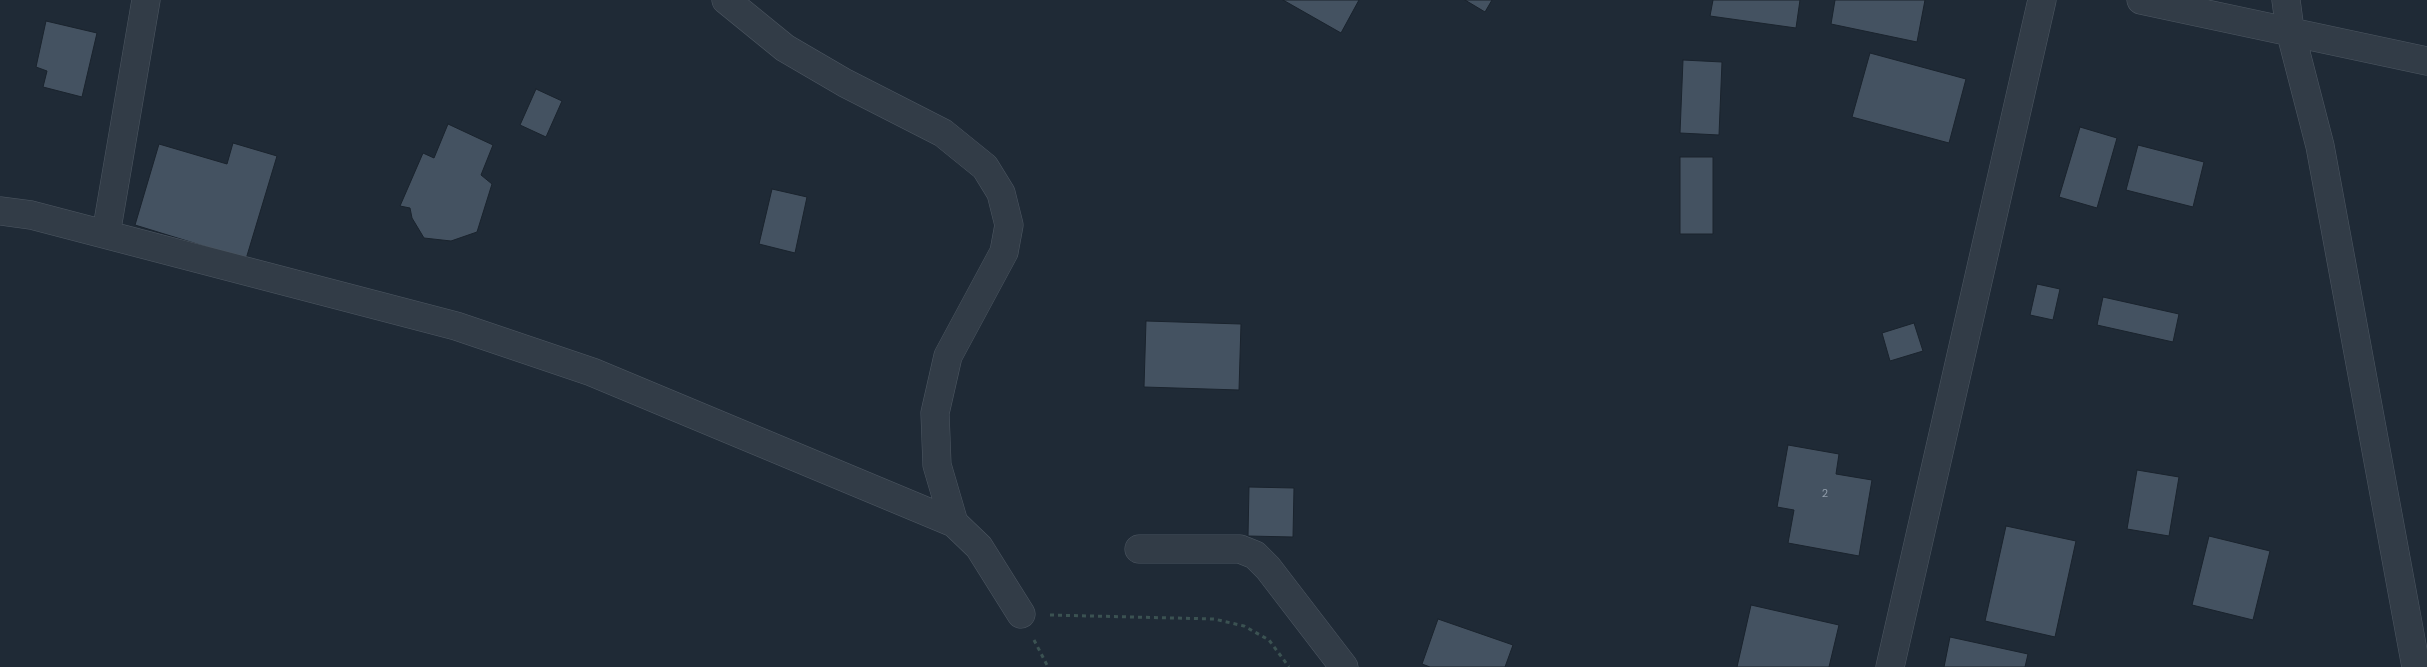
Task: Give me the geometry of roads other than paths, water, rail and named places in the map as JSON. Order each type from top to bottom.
[{"type":"street","points":[[106,234],[146,0]]},
{"type":"street","points":[[726,0],[785,48],[845,83],[943,133],[985,167],[1001,193],[1009,225],[1004,252],[948,356],[935,412],[937,465],[954,523]]},
{"type":"street","points":[[1890,667],[2042,0]]},
{"type":"street","points":[[2141,0],[2290,30],[2427,62]]},
{"type":"street","points":[[2286,0],[2290,30],[2320,146],[2416,667]]},
{"type":"street","points":[[0,211],[32,215],[456,326],[592,372],[954,523],[979,547],[1021,614]]},
{"type":"street","points":[[1139,549],[1240,550],[1255,555],[1268,568],[1344,667]]}]
